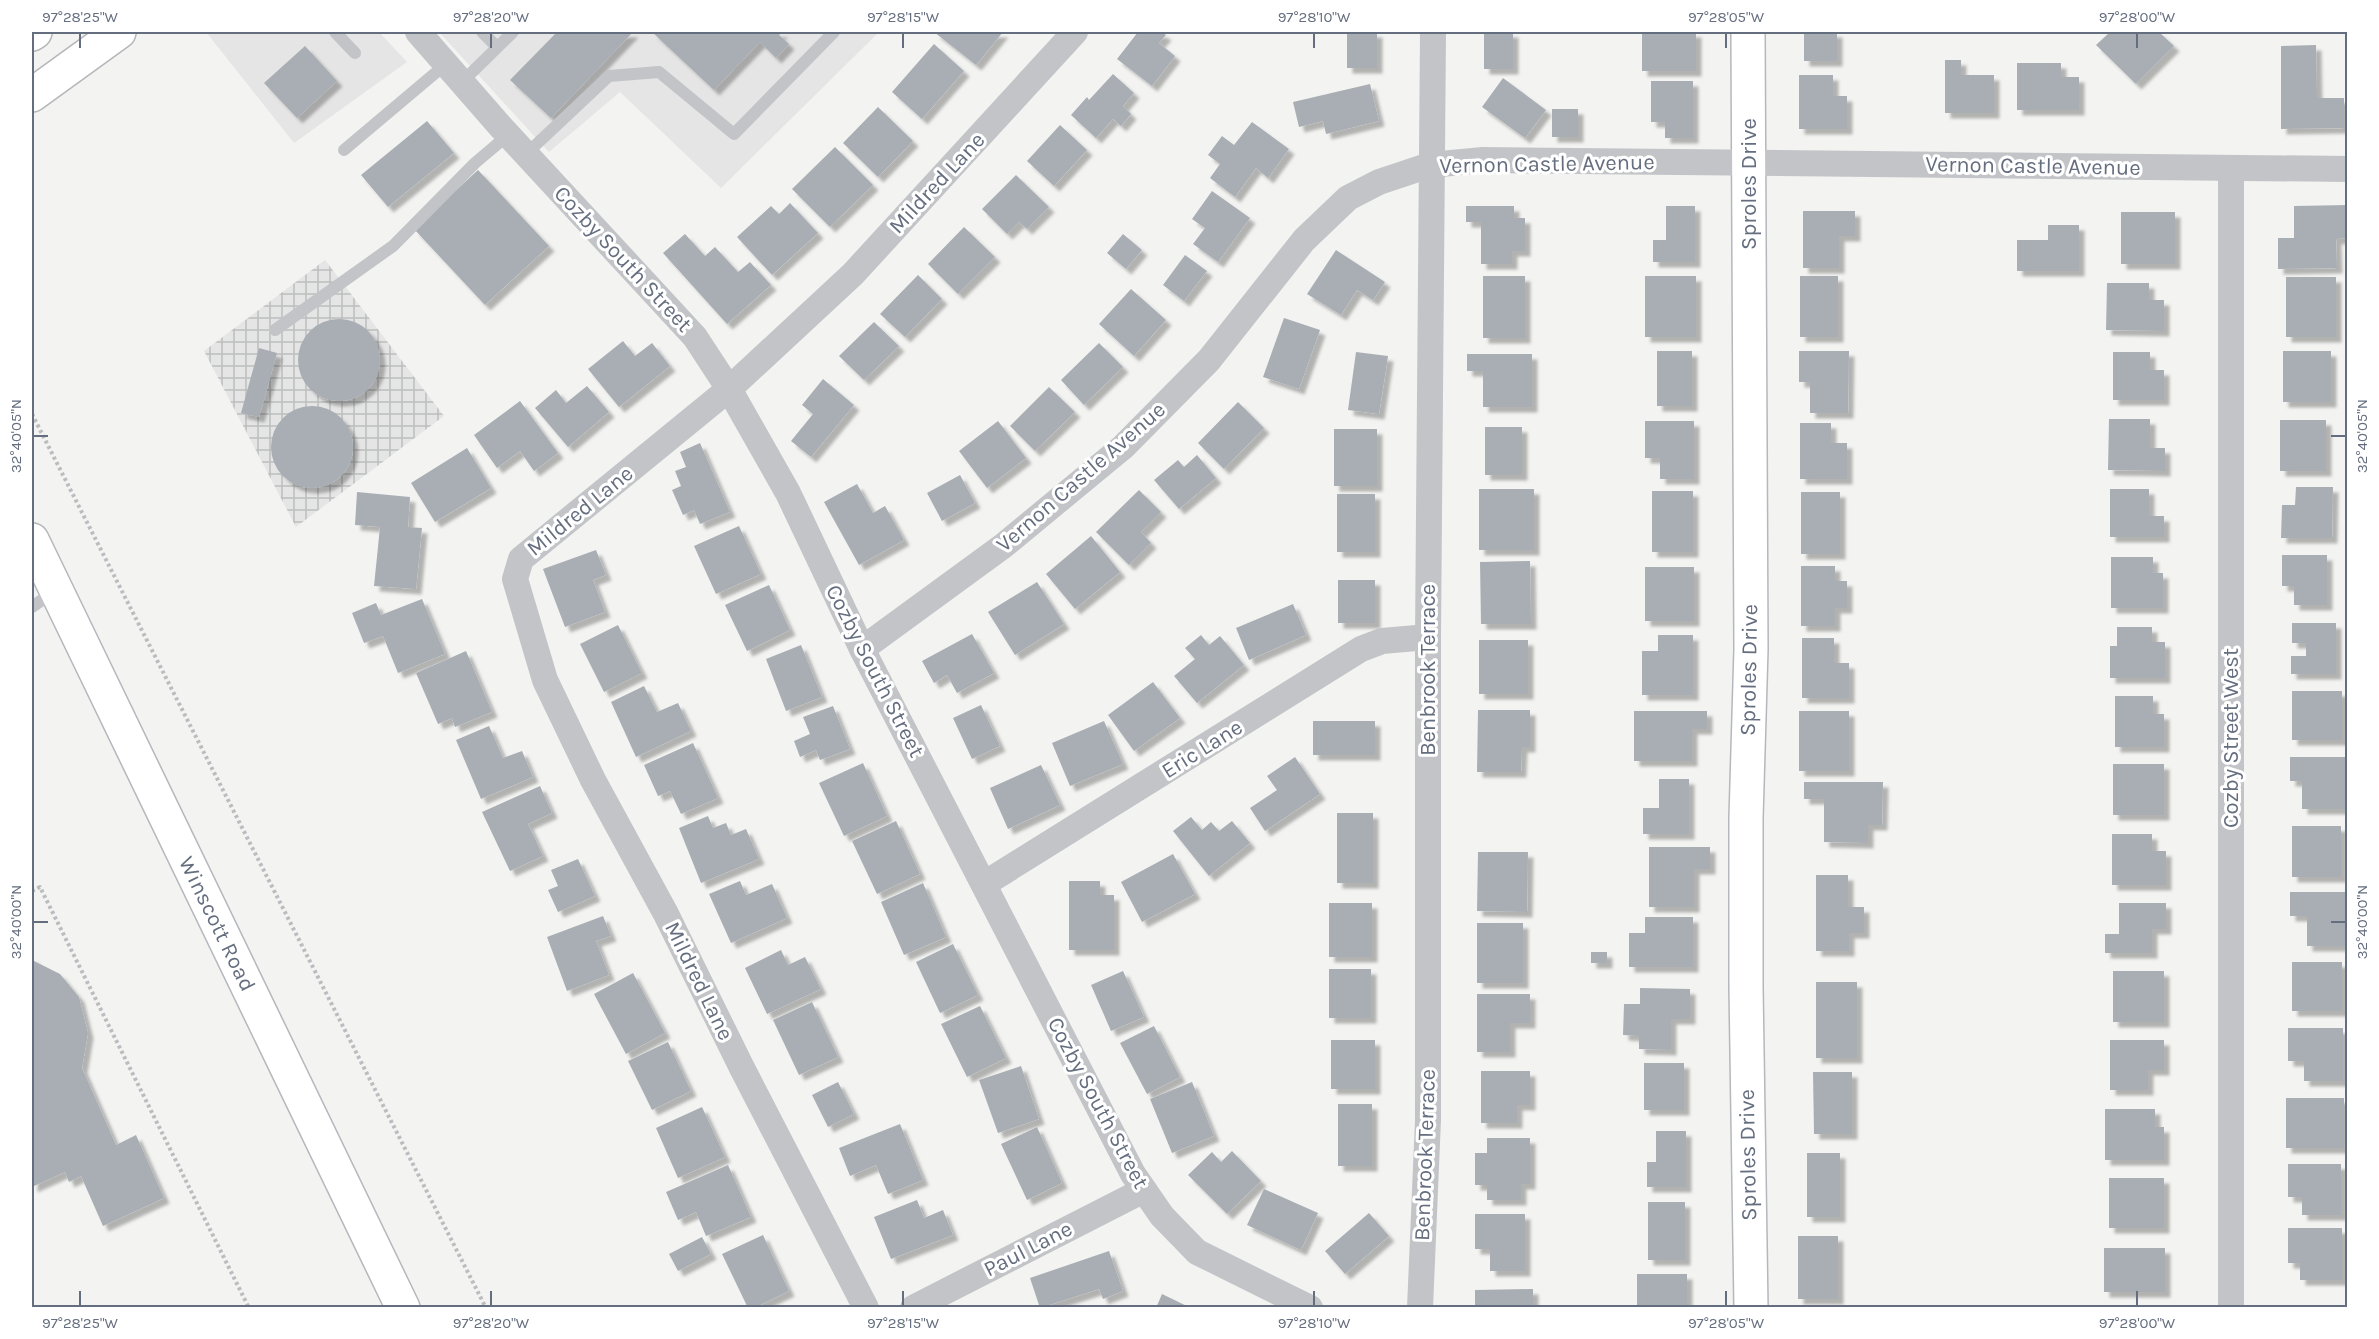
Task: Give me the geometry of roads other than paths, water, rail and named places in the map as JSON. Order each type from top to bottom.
[{"type":"main road","points":[[32,95],[119,32]]},
{"type":"main road","name":"Sproles Drive","points":[[1749,32],[1750,649],[1746,818],[1746,987],[1751,1308]]},
{"type":"main road","name":"Winscott Road","points":[[32,540],[44,598],[403,1308]]},
{"type":"street","name":"Cozby South Street","points":[[418,32],[508,135],[695,337],[729,390],[788,493],[862,649],[1133,1174],[1162,1216],[1197,1252],[1310,1308]]},
{"type":"street","name":"Mildred Lane","points":[[866,1308],[742,1068],[666,914],[593,780],[545,680],[515,579],[521,559],[729,390],[853,274],[1075,32]]},
{"type":"street","name":"Benbrook Terrace","points":[[1420,1308],[1428,1120],[1430,165],[1433,32]]},
{"type":"street","name":"Vernon Castle Avenue","points":[[862,649],[1004,546],[1122,447],[1209,360],[1304,240],[1348,198],[1379,183],[1430,165],[1483,160],[2348,169]]},
{"type":"street","name":"Cozby Street West","points":[[2231,168],[2231,1308]]},
{"type":"street","name":"Eric Lane","points":[[984,884],[1361,649],[1382,641],[1428,637]]},
{"type":"street","name":"Paul Lane","points":[[913,1308],[1144,1190]]},
{"type":"lane","points":[[335,32],[355,53]]},
{"type":"lane","points":[[482,32],[496,47]]},
{"type":"lane","points":[[344,150],[454,73],[496,47],[513,32]]},
{"type":"lane","points":[[526,154],[609,76],[659,72],[734,134],[834,32]]},
{"type":"lane","points":[[275,330],[393,246],[475,162],[508,135]]}]
